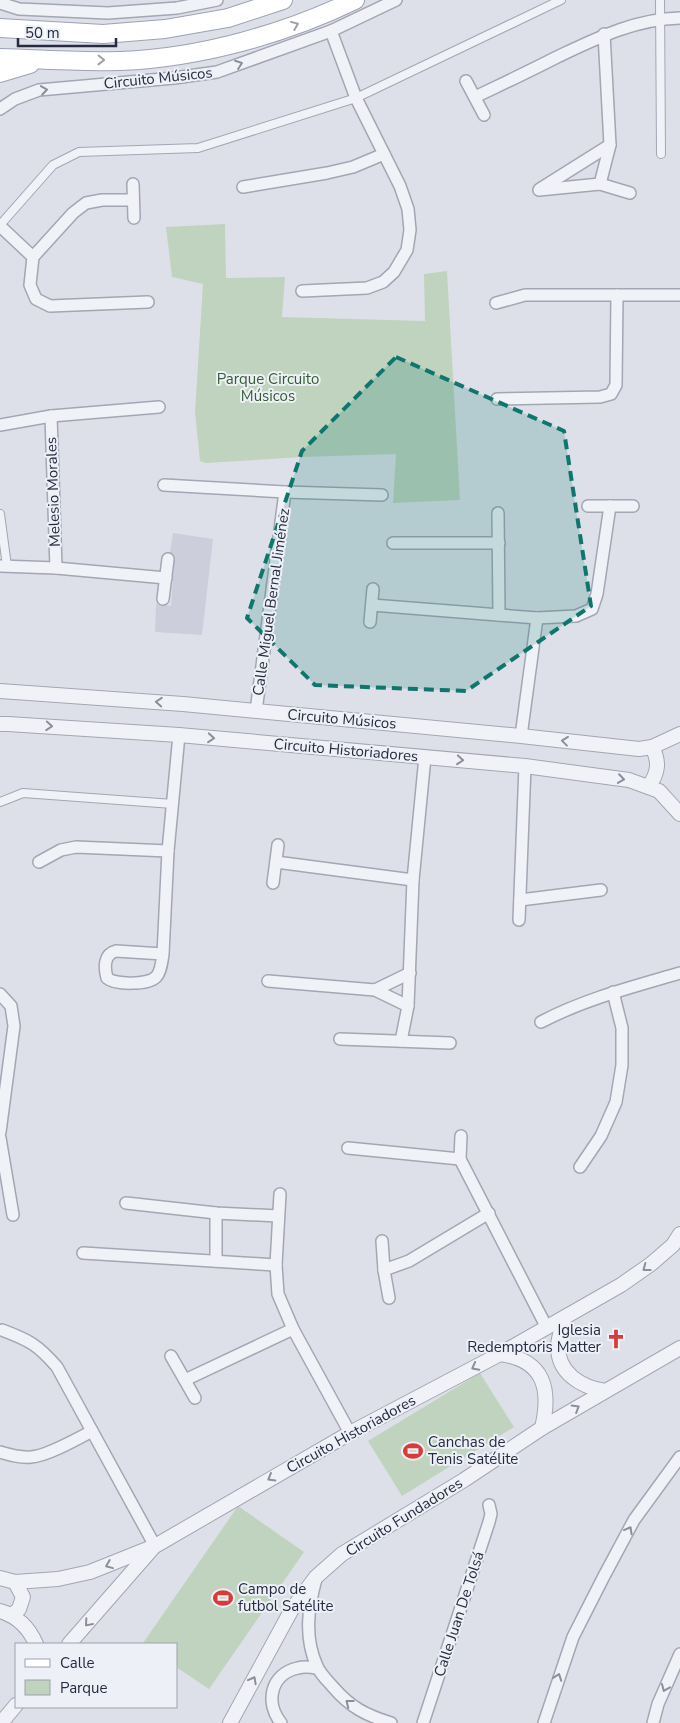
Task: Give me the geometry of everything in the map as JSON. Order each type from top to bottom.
[{"type":"main road","points":[[2,28],[103,34],[165,28],[228,18],[283,0]]},
{"type":"main road","points":[[0,58],[122,60],[174,55],[219,47],[286,28],[355,0]]},
{"type":"main road","points":[[0,73],[12,68],[50,59]]},
{"type":"street","points":[[0,3],[19,9],[108,13],[217,0]]},
{"type":"street","name":"Circuito Músicos","points":[[0,109],[15,99],[39,90],[174,78],[217,72],[331,31],[396,0]]},
{"type":"street","points":[[33,257],[0,226],[53,165],[79,152],[198,148],[356,98],[561,0]]},
{"type":"street","points":[[660,0],[662,18],[661,154]]},
{"type":"street","points":[[475,97],[604,34],[662,18],[680,18]]},
{"type":"street","points":[[302,291],[367,288],[384,282],[394,272],[407,250],[410,230],[408,209],[400,186],[356,98],[331,31]]},
{"type":"street","points":[[600,184],[610,144],[604,34]]},
{"type":"street","points":[[466,81],[484,115]]},
{"type":"street","points":[[610,144],[539,190],[600,184],[630,193]]},
{"type":"street","points":[[243,187],[353,167],[384,154]]},
{"type":"street","points":[[133,184],[134,218]]},
{"type":"street","points":[[133,200],[102,200],[86,203],[73,213],[33,257],[30,285],[36,299],[50,306],[148,302]]},
{"type":"street","points":[[497,399],[600,397],[611,394],[616,384],[618,294]]},
{"type":"street","points":[[496,303],[525,295],[680,295]]},
{"type":"street","name":"Melesio Morales","points":[[0,425],[51,416],[160,407]]},
{"type":"street","name":"Melesio Morales","points":[[51,416],[56,568]]},
{"type":"street","points":[[164,486],[382,495]]},
{"type":"street","name":"Calle Miguel Bernal Jiménez","points":[[256,711],[285,492]]},
{"type":"street","points":[[588,506],[633,506]]},
{"type":"street","points":[[372,604],[537,618],[576,616],[592,609],[597,594],[610,506]]},
{"type":"street","points":[[498,513],[499,615]]},
{"type":"street","points":[[0,514],[3,566],[56,568],[166,578]]},
{"type":"street","points":[[394,543],[499,542]]},
{"type":"street","points":[[163,599],[168,558]]},
{"type":"street","points":[[370,622],[373,590]]},
{"type":"street","points":[[521,736],[537,618]]},
{"type":"street","name":"Circuito Músicos","points":[[0,691],[183,704],[639,749],[652,747],[680,734]]},
{"type":"street","name":"Circuito Historiadores","points":[[0,724],[179,735],[524,766],[629,780],[649,786],[663,795],[680,814]]},
{"type":"street","points":[[163,954],[111,952],[106,960],[107,978],[116,982],[147,982],[156,976],[161,968],[163,954],[168,851],[179,735]]},
{"type":"street","points":[[649,786],[654,778],[658,764],[652,747]]},
{"type":"street","points":[[401,1041],[408,1006],[413,880],[426,757]]},
{"type":"street","points":[[519,920],[524,766]]},
{"type":"street","points":[[0,802],[22,793],[173,804]]},
{"type":"street","points":[[272,883],[278,845]]},
{"type":"street","points":[[39,862],[60,850],[76,847],[168,851]]},
{"type":"street","points":[[276,862],[413,880]]},
{"type":"street","points":[[520,900],[601,890]]},
{"type":"street","points":[[375,990],[410,973]]},
{"type":"street","points":[[541,1022],[575,1005],[680,973]]},
{"type":"street","points":[[268,981],[375,990],[408,1006]]},
{"type":"street","points":[[580,1166],[601,1136],[616,1102],[622,1066],[622,1028],[613,992]]},
{"type":"street","points":[[0,994],[11,1006],[14,1026],[0,1132]]},
{"type":"street","points":[[340,1039],[450,1043]]},
{"type":"street","points":[[461,1136],[460,1159],[547,1328]]},
{"type":"street","points":[[0,1138],[13,1215]]},
{"type":"street","points":[[348,1148],[460,1159]]},
{"type":"street","points":[[280,1194],[276,1265],[278,1294],[293,1329],[350,1433]]},
{"type":"street","points":[[126,1202],[216,1213],[278,1216]]},
{"type":"street","points":[[216,1213],[216,1262]]},
{"type":"street","points":[[384,1270],[409,1261],[489,1214]]},
{"type":"street","name":"Circuito Historiadores","points":[[0,1578],[15,1582],[58,1579],[90,1572],[155,1546],[350,1433],[500,1354],[637,1275],[673,1245],[680,1234]]},
{"type":"street","points":[[382,1241],[388,1298]]},
{"type":"street","points":[[83,1253],[276,1265]]},
{"type":"street","points":[[564,1318],[558,1344],[562,1366],[578,1382],[605,1391]]},
{"type":"street","points":[[185,1380],[293,1329]]},
{"type":"street","points":[[2,1330],[25,1338],[43,1350],[57,1367],[155,1546],[70,1643]]},
{"type":"street","name":"Circuito Fundadores","points":[[230,1723],[292,1609],[316,1578],[342,1554],[464,1480],[542,1428],[680,1348]]},
{"type":"street","points":[[500,1354],[518,1358],[532,1367],[542,1380],[546,1397],[542,1428]]},
{"type":"street","points":[[171,1356],[195,1398]]},
{"type":"street","points":[[0,1452],[32,1457],[92,1431]]},
{"type":"street","points":[[544,1723],[573,1637],[594,1595],[634,1520],[680,1457]]},
{"type":"street","name":"Calle Juan De Tolsá","points":[[423,1723],[490,1522],[489,1505]]},
{"type":"street","points":[[316,1578],[310,1599],[308,1621],[310,1644],[317,1668],[343,1699],[355,1708],[368,1716],[391,1723]]},
{"type":"street","points":[[6,1613],[19,1609],[23,1597],[15,1582]]},
{"type":"street","points":[[6,1613],[30,1630],[36,1643]]},
{"type":"street","points":[[653,1723],[658,1704],[680,1654]]},
{"type":"street","points":[[281,1723],[272,1705],[272,1691],[275,1684],[292,1670],[298,1668],[317,1668]]},
{"type":"street","points":[[1,1723],[15,1706]]},
{"type":"highlighted area","points":[[396,357],[564,431],[591,606],[466,691],[315,685],[247,618],[302,451]]},
{"type":"shaded area","points":[[173,533],[213,539],[202,635],[155,632],[156,604],[171,606],[174,561],[169,558]]},
{"type":"green space","name":"Parque Circuito Músicos","points":[[225,224],[226,278],[285,277],[282,317],[425,321],[424,274],[447,271],[460,500],[393,503],[396,454],[206,463],[200,461],[195,412],[203,284],[172,277],[166,227]]},
{"type":"green space","points":[[480,1373],[514,1427],[402,1496],[368,1441]]},
{"type":"green space","name":"Campo de futbol Satélite","points":[[238,1506],[304,1552],[209,1689],[178,1668],[178,1643],[143,1643]]},
{"type":"place","name":"Iglesia Redemptoris Matter","points":[[616,1339]]},
{"type":"place","name":"Canchas de Tenis Satélite","points":[[413,1451]]},
{"type":"place","name":"Campo de futbol Satélite","points":[[223,1598]]}]
